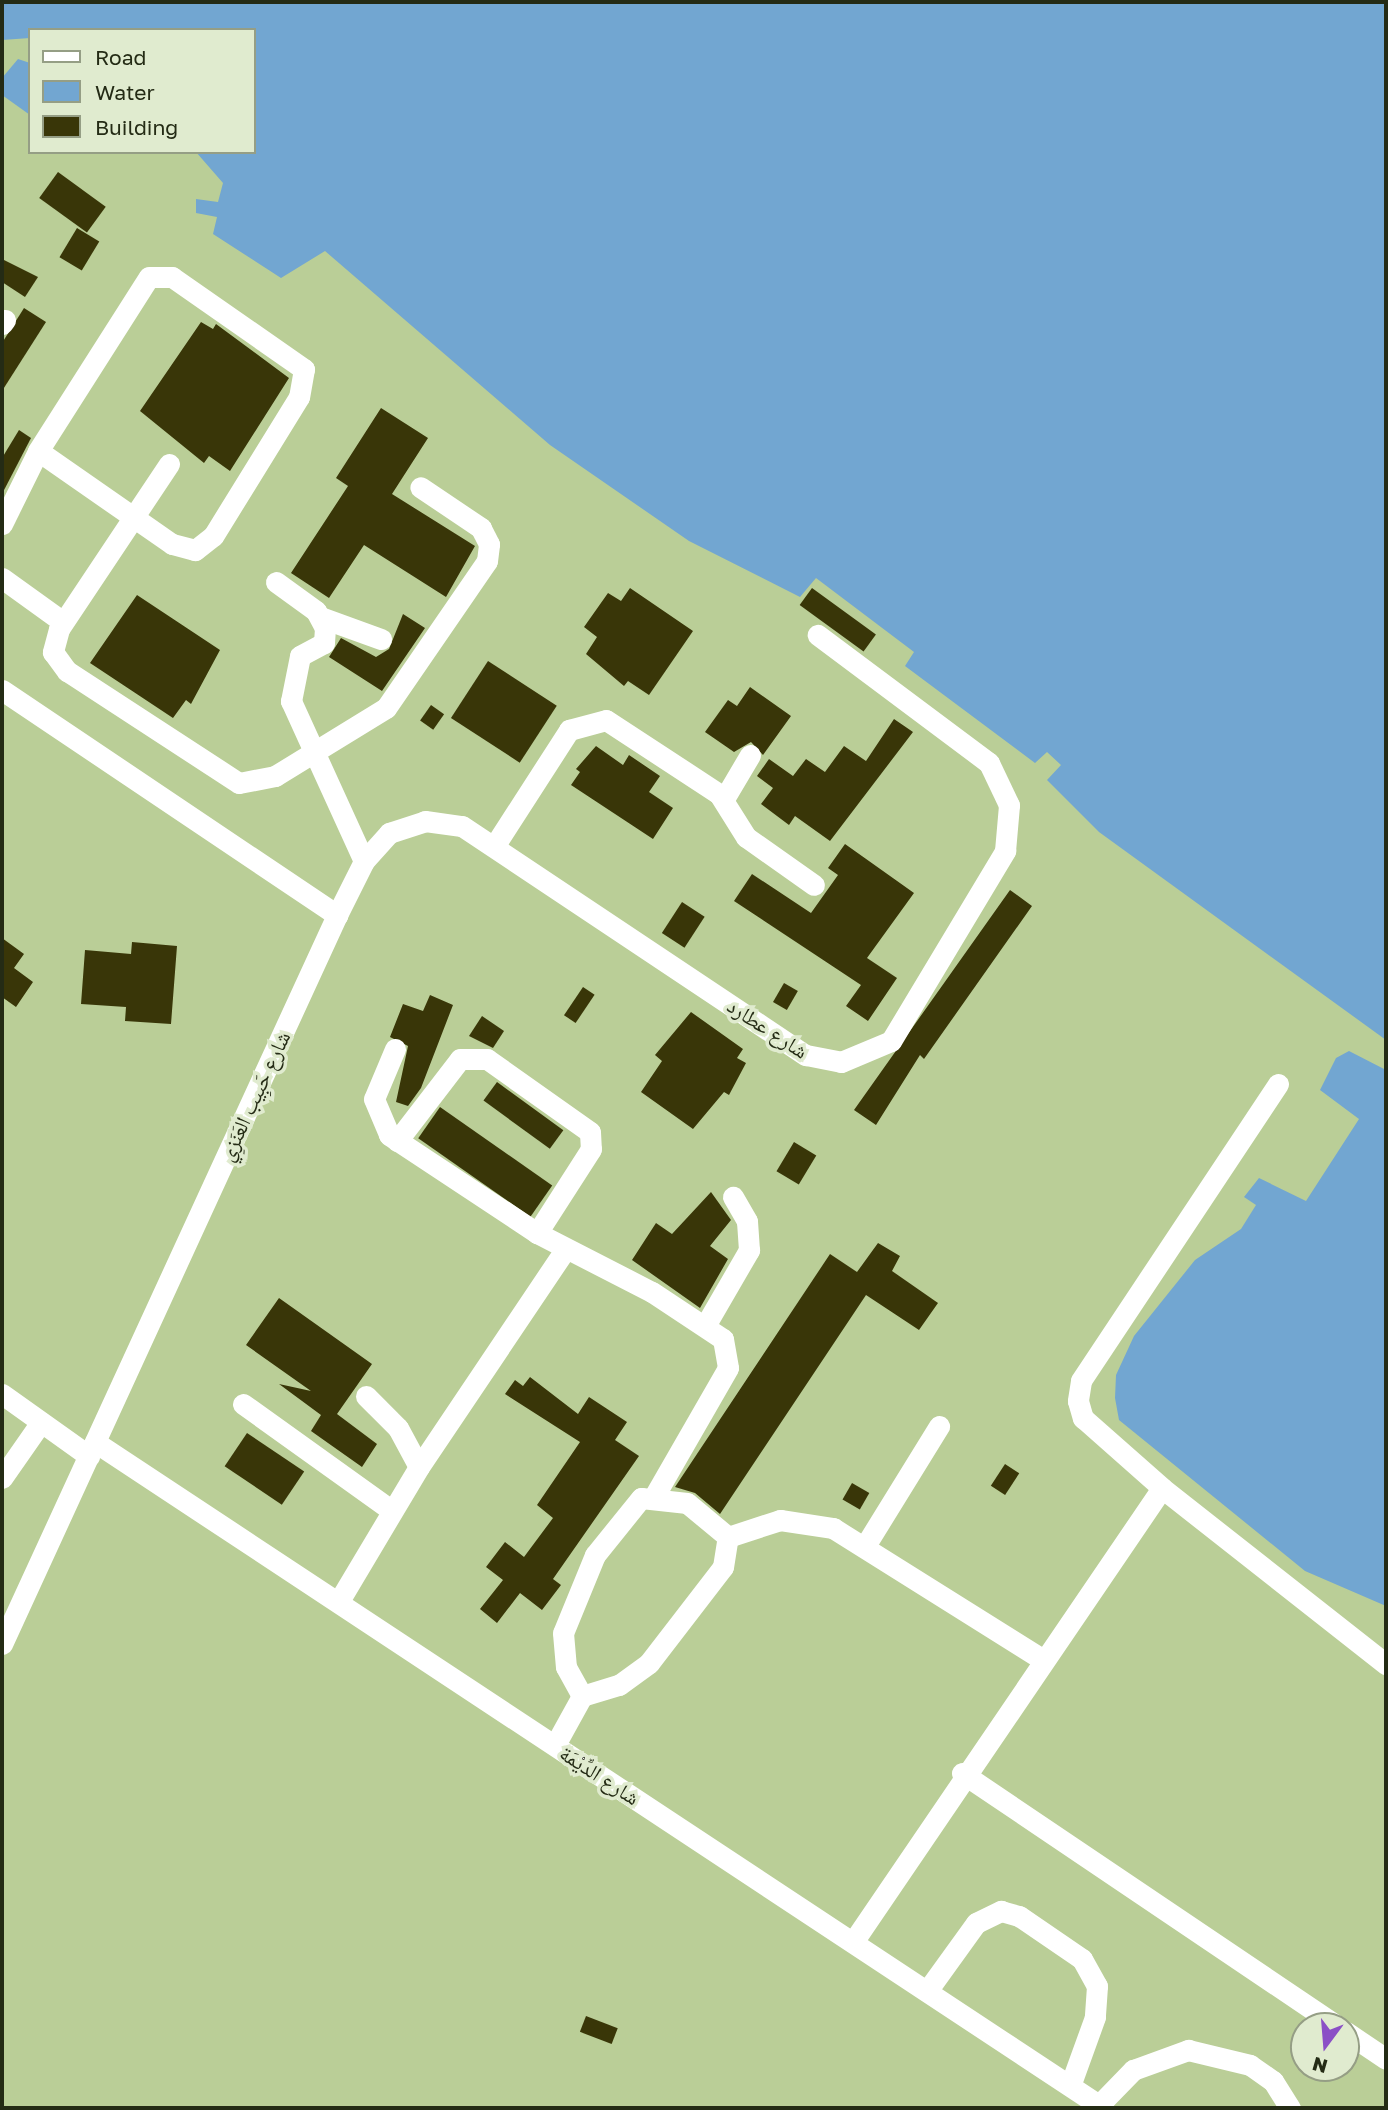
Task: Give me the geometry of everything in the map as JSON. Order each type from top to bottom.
[{"type":"street","points":[[2,524],[38,451],[138,289],[157,275],[172,277],[298,361],[304,389],[208,543],[179,549],[38,451]]},
{"type":"street","points":[[169,464],[64,622],[53,644],[60,666],[227,779],[264,781],[315,753],[396,698],[487,561],[489,544],[481,528],[420,487]]},
{"type":"street","points":[[2,578],[64,622]]},
{"type":"street","points":[[276,582],[320,617],[346,621],[381,639]]},
{"type":"street","points":[[320,617],[326,639],[300,656],[290,694],[364,861]]},
{"type":"street","name":"شارع عطارد","points":[[337,915],[364,861],[389,833],[425,821],[462,826],[495,845],[806,1055],[841,1062],[876,1052],[902,1024],[1000,861],[1009,805],[989,763],[818,635]]},
{"type":"street","points":[[3,692],[337,915]]},
{"type":"street","points":[[495,845],[563,738],[586,721],[615,724],[724,799],[746,837],[814,885]]},
{"type":"street","points":[[724,799],[750,755]]},
{"type":"street","name":"شارع حَبِيب العَنَزِي","points":[[2,1644],[337,915]]},
{"type":"street","points":[[395,1049],[374,1099],[382,1128],[397,1141],[537,1233],[705,1326],[728,1348],[728,1368],[655,1495],[620,1517],[567,1616],[566,1667],[582,1696]]},
{"type":"street","points":[[397,1141],[460,1059],[487,1059],[590,1132],[591,1149],[537,1233]]},
{"type":"street","points":[[1278,1084],[1081,1381],[1083,1418],[1162,1488],[1386,1664]]},
{"type":"street","points":[[705,1326],[749,1250],[747,1222],[733,1197]]},
{"type":"street","points":[[339,1601],[391,1510],[565,1250]]},
{"type":"street","name":"شارع الدِّيْمَة","points":[[2,1394],[41,1422],[92,1449],[339,1601],[1101,2107]]},
{"type":"street","points":[[366,1396],[398,1428],[419,1467]]},
{"type":"street","points":[[243,1404],[391,1510]]},
{"type":"street","points":[[7,1471],[41,1422]]},
{"type":"street","points":[[865,1546],[939,1426]]},
{"type":"street","points":[[853,1942],[962,1773],[1162,1488]]},
{"type":"street","points":[[655,1495],[687,1503],[728,1537]]},
{"type":"street","points":[[728,1537],[753,1525],[807,1521],[865,1546],[1042,1659]]},
{"type":"street","points":[[555,1745],[582,1696],[619,1685],[649,1663],[723,1567],[728,1537]]},
{"type":"street","points":[[962,1773],[1316,2012]]},
{"type":"street","points":[[927,1992],[976,1923],[1001,1911],[1019,1916],[1082,1959],[1097,1986],[1096,2017],[1070,2086]]},
{"type":"street","points":[[1360,2041],[1386,2059]]},
{"type":"street","points":[[1101,2107],[1133,2070],[1188,2050],[1250,2065],[1273,2081],[1290,2108]]},
{"type":"water","points":[[2,2],[1386,2],[1386,1040],[1099,832],[1047,780],[1061,765],[1047,752],[1035,763],[905,666],[914,652],[816,578],[800,597],[689,541],[550,445],[325,251],[281,278],[213,234],[217,217],[196,213],[196,199],[218,202],[223,183],[198,154],[256,154],[256,28],[28,28],[28,38],[2,40]]},
{"type":"water","points":[[18,59],[28,62],[28,114],[2,95],[2,78]]},
{"type":"water","points":[[1349,1051],[1386,1070],[1386,1606],[1305,1571],[1119,1420],[1115,1398],[1116,1375],[1134,1336],[1195,1260],[1241,1229],[1256,1205],[1244,1197],[1259,1178],[1306,1201],[1359,1119],[1320,1090],[1336,1058]]},
{"type":"building","points":[[58,172],[106,207],[87,233],[39,198]]},
{"type":"building","points":[[77,228],[99,241],[82,271],[59,257]]},
{"type":"building","points":[[2,259],[38,277],[25,297],[2,282]]},
{"type":"building","points":[[24,308],[46,322],[2,391],[2,343]]},
{"type":"building","points":[[201,322],[213,329],[216,324],[289,378],[230,471],[209,456],[204,463],[140,411]]},
{"type":"building","points":[[381,408],[428,438],[392,494],[475,546],[446,597],[364,545],[329,598],[291,573],[348,486],[336,478]]},
{"type":"building","points":[[19,430],[31,438],[2,494],[2,458]]},
{"type":"building","points":[[630,588],[693,631],[649,695],[628,681],[624,686],[586,654],[597,637],[584,627],[608,593],[621,601]]},
{"type":"building","points":[[812,588],[876,634],[864,651],[800,605]]},
{"type":"building","points":[[137,595],[220,650],[191,704],[186,700],[173,718],[90,663]]},
{"type":"building","points":[[403,614],[425,628],[382,691],[329,657],[341,638],[376,657],[389,649]]},
{"type":"building","points":[[488,661],[557,706],[520,763],[451,718]]},
{"type":"building","points":[[750,687],[791,716],[763,755],[751,742],[734,752],[705,732],[728,700],[737,706]]},
{"type":"building","points":[[431,705],[444,714],[433,730],[420,721]]},
{"type":"building","points":[[894,719],[913,732],[830,841],[795,816],[789,825],[761,804],[773,788],[757,776],[769,759],[793,776],[806,759],[825,772],[844,746],[866,761]]},
{"type":"building","points":[[596,746],[623,765],[629,755],[660,776],[649,792],[673,808],[653,839],[571,785],[580,772],[576,769]]},
{"type":"building","points":[[845,844],[914,893],[867,958],[897,978],[868,1021],[846,1006],[861,985],[734,901],[752,874],[811,913],[838,875],[828,868]]},
{"type":"building","points":[[1010,890],[1032,906],[924,1059],[920,1055],[876,1125],[854,1110]]},
{"type":"building","points":[[682,902],[705,917],[684,948],[662,933]]},
{"type":"building","points":[[2,938],[24,954],[14,968],[33,982],[16,1007],[2,997]]},
{"type":"building","points":[[132,942],[177,946],[171,1024],[125,1021],[126,1007],[81,1004],[85,950],[131,954]]},
{"type":"building","points":[[784,983],[798,991],[787,1010],[773,1002]]},
{"type":"building","points":[[583,987],[595,995],[576,1023],[564,1015]]},
{"type":"building","points":[[430,995],[453,1005],[421,1088],[408,1106],[396,1102],[408,1046],[390,1037],[403,1004],[423,1011]]},
{"type":"building","points":[[691,1012],[743,1049],[737,1058],[746,1063],[729,1095],[724,1092],[693,1129],[641,1092],[662,1061],[655,1055]]},
{"type":"building","points":[[482,1016],[504,1031],[493,1048],[469,1036]]},
{"type":"building","points":[[497,1082],[563,1130],[550,1149],[483,1101]]},
{"type":"building","points":[[440,1107],[552,1186],[530,1217],[418,1138]]},
{"type":"building","points":[[794,1142],[816,1155],[799,1185],[776,1171]]},
{"type":"building","points":[[711,1192],[731,1220],[710,1246],[728,1259],[700,1308],[632,1260],[656,1223],[672,1234]]},
{"type":"building","points":[[878,1243],[900,1256],[892,1271],[938,1303],[919,1330],[866,1295],[720,1514],[695,1493],[675,1487],[830,1254],[857,1272]]},
{"type":"building","points":[[279,1298],[372,1364],[337,1414],[377,1444],[362,1467],[311,1431],[321,1415],[279,1384],[311,1391],[246,1345]]},
{"type":"building","points":[[530,1377],[578,1414],[589,1397],[627,1422],[615,1440],[639,1456],[553,1579],[561,1585],[542,1610],[520,1593],[497,1623],[480,1609],[503,1580],[486,1567],[505,1542],[524,1557],[553,1518],[537,1505],[580,1442],[505,1394],[515,1380],[523,1386]]},
{"type":"building","points":[[247,1433],[304,1472],[282,1505],[225,1466]]},
{"type":"building","points":[[1005,1464],[1019,1473],[1005,1495],[991,1486]]},
{"type":"building","points":[[852,1483],[869,1493],[860,1509],[842,1499]]},
{"type":"building","points":[[586,2016],[618,2028],[612,2044],[580,2032]]}]
